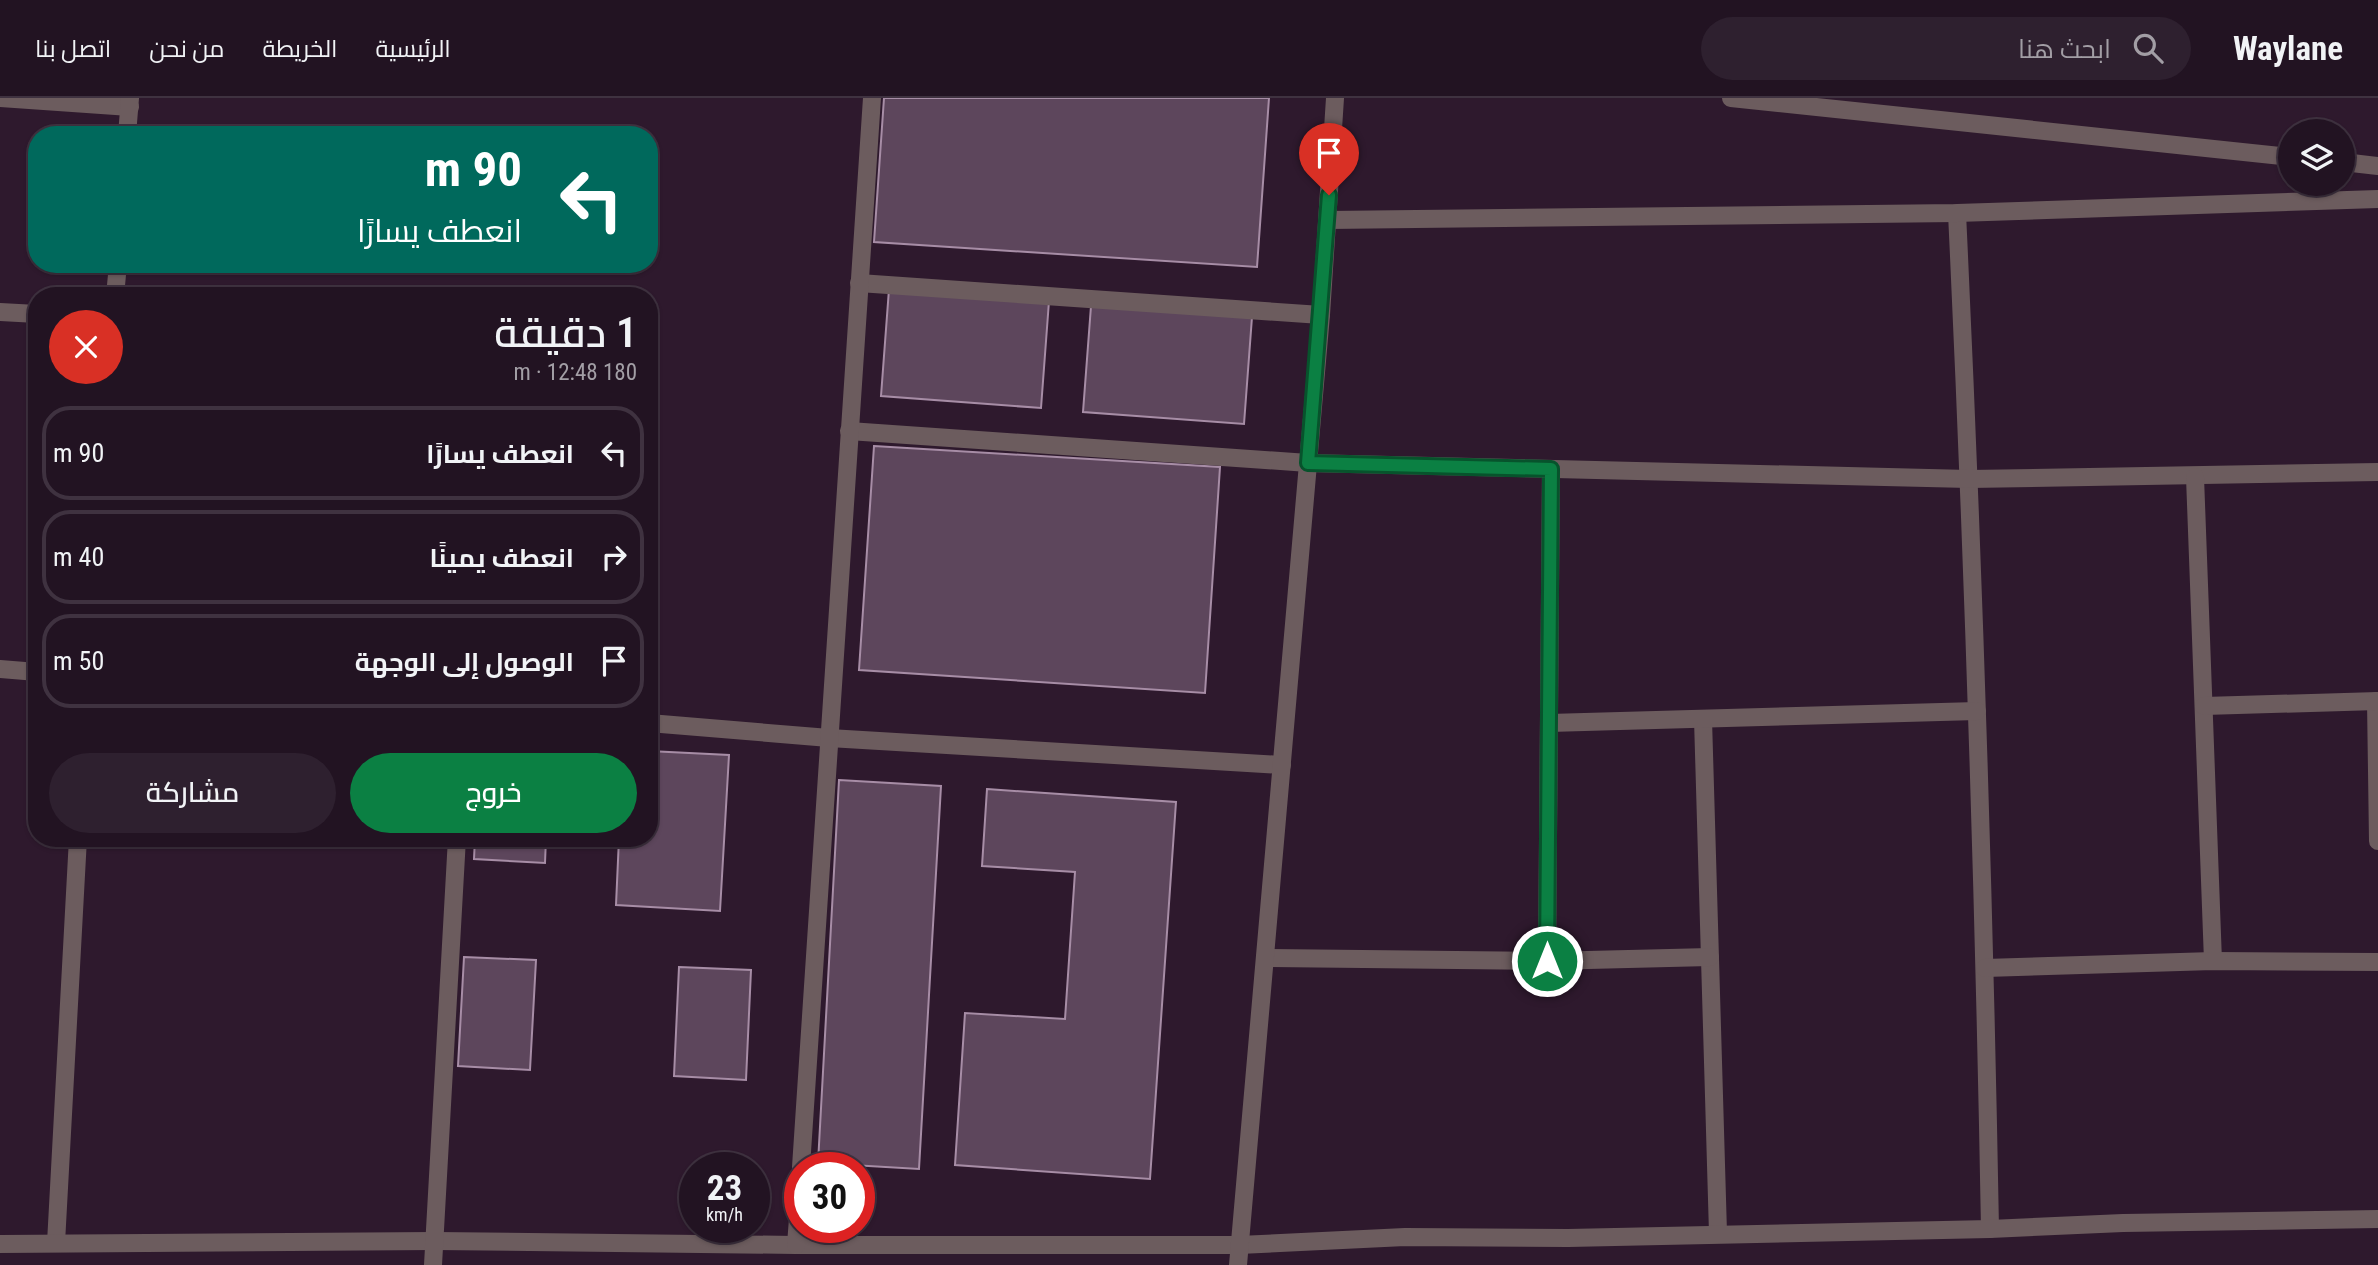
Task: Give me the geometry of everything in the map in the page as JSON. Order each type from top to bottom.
[{"type":"street","points":[[0,98],[130,103],[129,126]]},
{"type":"street","points":[[802,1152],[872,98]]},
{"type":"street","points":[[1238,1265],[1321,315],[1335,98]]},
{"type":"street","points":[[1731,98],[2278,155]]},
{"type":"street","points":[[2355,163],[2378,166]]},
{"type":"street","points":[[1328,220],[1957,213],[2378,200]]},
{"type":"street","points":[[1957,213],[1977,711],[1990,1229]]},
{"type":"street","points":[[859,283],[1321,315]]},
{"type":"street","points":[[0,312],[28,314]]},
{"type":"street","points":[[849,431],[1308,463],[1969,480],[2378,472]]},
{"type":"street","points":[[1547,961],[1551,469]]},
{"type":"street","points":[[2195,477],[2213,961]]},
{"type":"street","points":[[0,669],[28,671]]},
{"type":"street","points":[[2203,706],[2377,701],[2378,841]]},
{"type":"street","points":[[1549,723],[1977,711]]},
{"type":"street","points":[[1703,719],[1718,1233]]},
{"type":"street","points":[[658,724],[829,738],[1282,765]]},
{"type":"street","points":[[56,1243],[78,847]]},
{"type":"street","points":[[433,1265],[457,847]]},
{"type":"street","points":[[1265,958],[1547,961],[1710,957]]},
{"type":"street","points":[[1985,968],[2213,961],[2378,961]]},
{"type":"street","points":[[0,1244],[435,1241],[796,1245],[1240,1245],[1405,1237],[1568,1238],[2378,1219]]},
{"type":"building","points":[[884,98],[1269,98],[1257,267],[874,242]]},
{"type":"building","points":[[889,289],[1049,301],[1041,408],[881,396]]},
{"type":"building","points":[[1091,306],[1252,317],[1244,424],[1083,412]]},
{"type":"building","points":[[874,446],[1220,467],[1205,693],[859,670]]},
{"type":"building","points":[[658,751],[729,755],[720,911],[616,905],[619,847],[658,847]]},
{"type":"building","points":[[839,780],[941,786],[919,1169],[875,1166],[875,1152],[819,1152]]},
{"type":"building","points":[[987,789],[1176,802],[1150,1179],[955,1165],[965,1013],[1065,1019],[1075,872],[982,866]]},
{"type":"building","points":[[475,847],[546,847],[545,863],[474,859]]},
{"type":"building","points":[[464,957],[536,960],[530,1070],[458,1066]]},
{"type":"building","points":[[679,967],[751,970],[746,1080],[674,1076]]},
{"type":"route","points":[[1329,195],[1308,463],[1551,469],[1547,961]]}]
